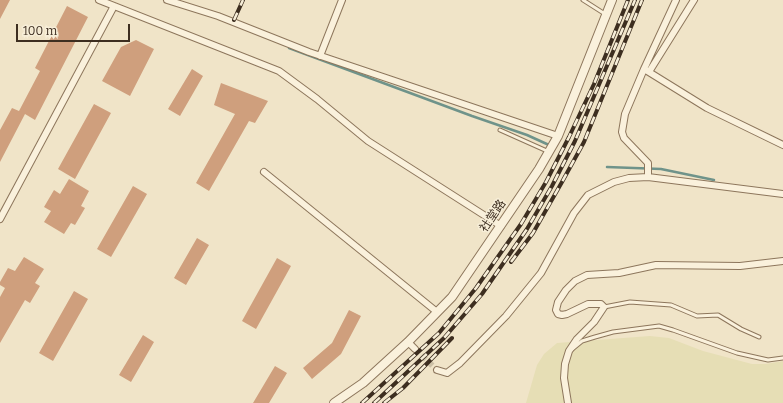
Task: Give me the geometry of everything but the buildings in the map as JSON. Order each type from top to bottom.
[{"type":"street","points":[[99,0],[279,71],[317,99],[368,141],[501,226]]},
{"type":"street","points":[[167,0],[176,1],[218,16],[320,56],[558,136]]},
{"type":"street","points":[[320,56],[342,0]]},
{"type":"street","name":"社堂路","points":[[334,403],[363,383],[408,342],[452,297],[501,226],[539,169],[558,136],[612,0]]},
{"type":"street","points":[[647,71],[676,0]]},
{"type":"street","points":[[648,175],[648,163],[624,138],[622,132],[624,114],[647,71],[694,0]]},
{"type":"street","points":[[0,218],[114,6]]},
{"type":"street","points":[[647,71],[707,108],[783,145]]},
{"type":"street","points":[[264,172],[437,312]]},
{"type":"street","points":[[437,370],[447,373],[460,363],[506,316],[541,273],[574,214],[588,196],[614,182],[648,175],[783,194]]},
{"type":"street","points":[[568,403],[564,378],[565,364],[569,351],[577,339],[594,322],[604,307],[601,304],[588,304],[562,315],[558,314],[556,310],[558,302],[566,290],[575,281],[587,275],[619,273],[656,265],[740,266],[783,260]]},
{"type":"street","points":[[408,342],[415,349]]},
{"type":"lane","points":[[583,0],[606,15]]},
{"type":"lane","points":[[500,130],[549,152]]},
{"type":"lane","points":[[604,307],[630,302],[671,305],[697,316],[718,314],[741,329],[759,337]]},
{"type":"lane","points":[[569,351],[582,341],[595,336],[659,326],[737,353],[768,360],[783,358]]},
{"type":"shaded area","points":[[650,336],[669,338],[703,351],[752,364],[766,364],[783,361],[783,403],[526,403],[537,365],[544,354],[557,343]]},
{"type":"waterway","points":[[289,48],[527,135],[549,145]]},
{"type":"waterway","points":[[607,167],[661,169],[714,180]]},
{"type":"tunnel","points":[[415,349],[437,370]]},
{"type":"railway","points":[[234,20],[243,0]]},
{"type":"railway","points":[[362,403],[439,333],[476,288],[521,224],[546,182],[569,137],[594,84],[628,0]]},
{"type":"railway","points":[[374,403],[444,338],[482,294],[527,229],[552,186],[575,141],[635,0]]},
{"type":"railway","points":[[511,262],[533,233],[584,142],[642,0]]},
{"type":"railway","points":[[384,403],[403,388],[452,338]]}]
